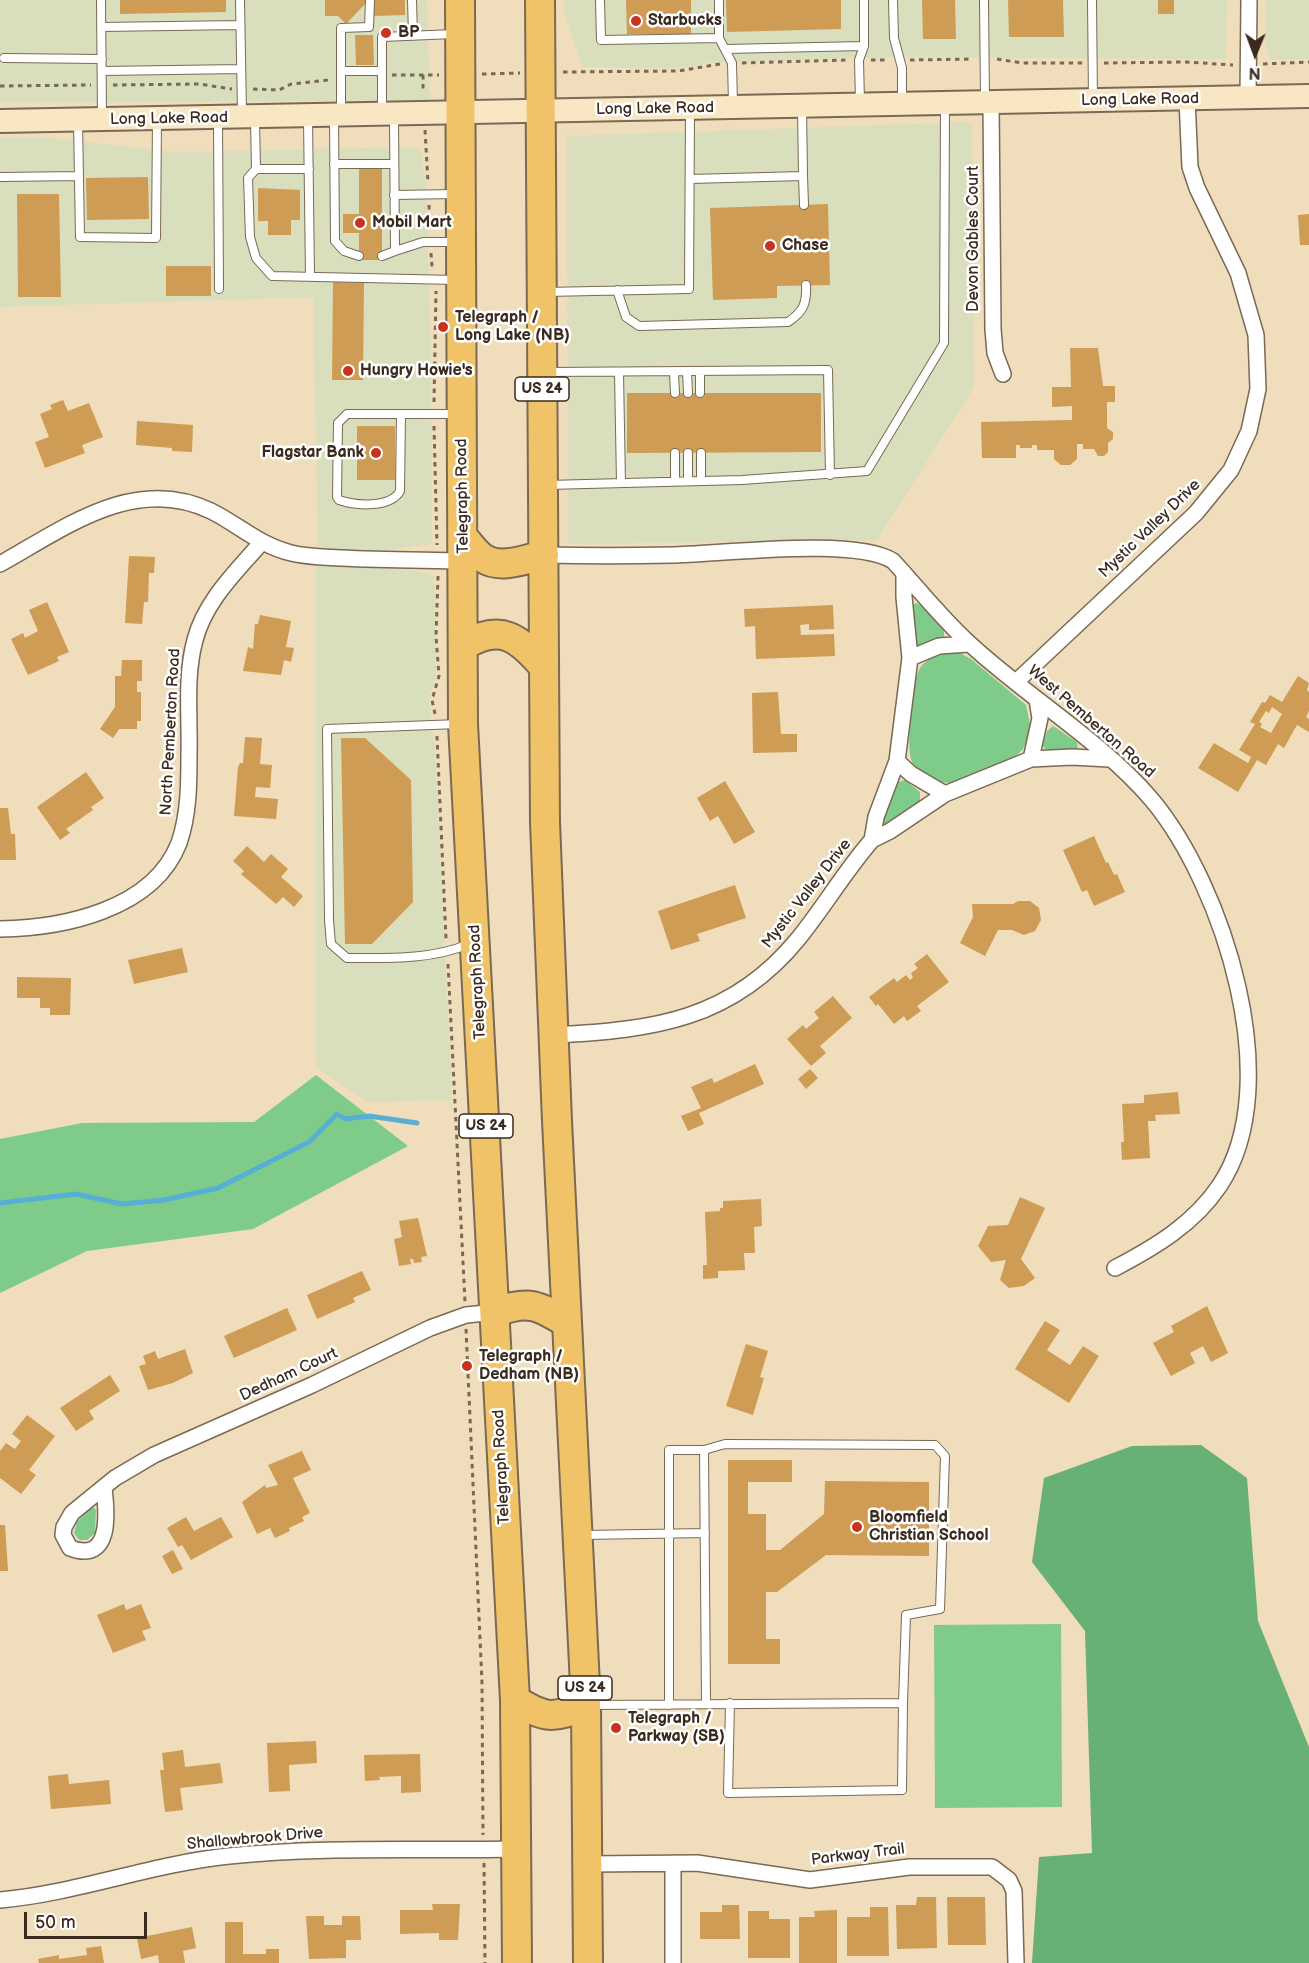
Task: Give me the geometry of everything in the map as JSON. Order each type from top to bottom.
[{"type":"highway","name":"Telegraph Road","points":[[460,0],[461,241],[447,280],[448,414],[455,546],[465,645],[450,724],[476,941],[514,1700],[517,1963]]},
{"type":"highway","name":"US 24","points":[[540,0],[545,822],[576,1535],[586,1705],[588,1963]]},
{"type":"highway","points":[[455,546],[494,563],[512,562],[544,555]]},
{"type":"highway","points":[[465,645],[483,636],[503,635],[520,641],[544,667]]},
{"type":"highway","points":[[496,1312],[515,1305],[528,1304],[541,1308],[567,1323]]},
{"type":"highway","points":[[514,1700],[542,1716],[551,1717],[586,1705]]},
{"type":"main road","name":"Long Lake Road","points":[[0,121],[308,117],[1309,96]]},
{"type":"street","points":[[1248,98],[1249,0]]},
{"type":"street","name":"Mystic Valley Drive","points":[[1017,681],[1196,513],[1231,470],[1249,432],[1258,388],[1256,335],[1238,273],[1197,188],[1190,167],[1187,99]]},
{"type":"street","name":"Devon Gables Court","points":[[988,102],[993,329],[995,353],[1003,374]]},
{"type":"street","points":[[0,564],[78,518],[107,506],[135,499],[167,499],[198,506],[261,543],[293,554],[315,556],[455,546]]},
{"type":"street","name":"North Pemberton Road","points":[[0,929],[65,922],[114,906],[149,883],[172,858],[183,828],[188,802],[190,671],[195,640],[212,602],[261,543]]},
{"type":"street","name":"West Pemberton Road","points":[[544,555],[672,555],[817,549],[868,551],[887,557],[969,644],[1017,681],[1132,779],[1166,818],[1202,882],[1237,983],[1246,1040],[1248,1078],[1243,1130],[1238,1149],[1220,1185],[1201,1208],[1177,1231],[1115,1268]]},
{"type":"street","points":[[872,840],[876,817],[897,761],[910,658],[904,573]]},
{"type":"street","points":[[910,658],[939,646],[969,644]]},
{"type":"street","points":[[1031,759],[1040,718],[1037,700]]},
{"type":"street","name":"Mystic Valley Drive","points":[[555,1035],[622,1032],[664,1024],[703,1012],[744,989],[772,967],[797,940],[872,840],[890,831],[945,794],[1031,759],[1072,757],[1108,759]]},
{"type":"street","points":[[897,761],[911,774],[945,794]]},
{"type":"street","name":"Dedham Court","points":[[104,1488],[115,1478],[154,1455],[312,1385],[430,1328],[466,1315],[496,1312]]},
{"type":"street","name":"Shallowbrook Drive","points":[[0,1900],[42,1895],[165,1866],[230,1856],[330,1850],[517,1849]]},
{"type":"street","points":[[673,1863],[673,1963]]},
{"type":"street","name":"Parkway Trail","points":[[588,1864],[697,1863],[810,1880],[909,1867],[992,1867],[1009,1880],[1014,1891],[1016,1963]]},
{"type":"lane","points":[[101,0],[102,120]]},
{"type":"lane","points":[[240,0],[241,69],[256,170]]},
{"type":"lane","points":[[369,27],[370,0]]},
{"type":"lane","points":[[412,0],[413,35]]},
{"type":"lane","points":[[600,0],[600,40],[719,38]]},
{"type":"lane","points":[[719,0],[719,38],[732,63],[733,107]]},
{"type":"lane","points":[[860,104],[858,60],[864,46],[864,0]]},
{"type":"lane","points":[[893,0],[894,38],[902,68],[902,104]]},
{"type":"lane","points":[[984,0],[988,102]]},
{"type":"lane","points":[[1092,0],[1093,100]]},
{"type":"lane","points":[[102,27],[240,25]]},
{"type":"lane","points":[[359,256],[344,251],[335,241],[334,164],[341,71],[341,28],[369,27],[382,37],[460,34]]},
{"type":"lane","points":[[382,37],[382,70],[393,164],[395,251]]},
{"type":"lane","points":[[725,49],[864,46]]},
{"type":"lane","points":[[4,58],[102,59]]},
{"type":"lane","points":[[102,71],[241,69]]},
{"type":"lane","points":[[341,71],[382,70]]},
{"type":"lane","points":[[543,485],[701,481],[867,471],[944,344],[945,103]]},
{"type":"lane","points":[[802,106],[804,205]]},
{"type":"lane","points":[[542,292],[689,288],[690,109]]},
{"type":"lane","points":[[308,117],[310,276]]},
{"type":"lane","points":[[218,118],[219,289]]},
{"type":"lane","points":[[78,120],[80,237],[156,238],[157,119]]},
{"type":"lane","points":[[334,164],[393,164]]},
{"type":"lane","points":[[309,169],[256,170],[248,178],[250,237],[256,258],[272,276],[447,280]]},
{"type":"lane","points":[[0,177],[79,176]]},
{"type":"lane","points":[[690,179],[803,176]]},
{"type":"lane","points":[[394,195],[460,194]]},
{"type":"lane","points":[[382,256],[430,242],[461,241]]},
{"type":"lane","points":[[617,290],[626,316],[639,326],[788,322],[802,313],[806,298],[806,285]]},
{"type":"lane","points":[[542,372],[674,373],[828,370],[830,475]]},
{"type":"lane","points":[[687,372],[687,393]]},
{"type":"lane","points":[[700,372],[700,393]]},
{"type":"lane","points":[[619,373],[621,483]]},
{"type":"lane","points":[[674,373],[675,393]]},
{"type":"lane","points":[[401,414],[400,491],[396,498],[387,503],[339,500],[337,497],[338,423],[341,418],[347,414],[401,414],[448,414]]},
{"type":"lane","points":[[675,453],[675,481]]},
{"type":"lane","points":[[688,453],[688,481]]},
{"type":"lane","points":[[701,453],[701,481]]},
{"type":"lane","points":[[450,724],[327,729],[331,944],[347,958],[447,953],[476,941]]},
{"type":"lane","points":[[669,1705],[669,1450],[704,1450],[725,1444],[935,1445],[945,1456],[940,1609],[906,1615],[902,1790],[728,1793],[730,1703]]},
{"type":"lane","points":[[704,1450],[706,1704]]},
{"type":"lane","points":[[576,1535],[705,1533]]},
{"type":"lane","points":[[586,1705],[903,1703]]},
{"type":"path","points":[[1272,63],[1309,62]]},
{"type":"path","points":[[481,74],[523,72]]},
{"type":"path","points":[[423,75],[423,81]]},
{"type":"path","points":[[115,85],[199,84],[226,89]]},
{"type":"path","points":[[0,86],[88,86]]},
{"type":"path","points":[[425,152],[430,242],[447,280],[436,328],[448,414],[455,546]]},
{"type":"path","points":[[438,579],[436,636],[439,676],[432,700],[450,724],[447,953],[465,1295]]},
{"type":"path","points":[[467,1339],[482,1683],[483,1834]]},
{"type":"path","points":[[485,1867],[485,1963]]},
{"type":"shaded area","points":[[0,0],[427,0],[430,100],[0,103]]},
{"type":"shaded area","points":[[564,0],[1227,0],[1226,59],[880,57],[708,63],[681,68],[582,67],[564,11]]},
{"type":"shaded area","points":[[1266,0],[1309,0],[1309,59],[1270,60],[1265,41]]},
{"type":"shaded area","points":[[972,122],[974,387],[877,540],[568,544],[567,136]]},
{"type":"shaded area","points":[[0,138],[47,138],[176,152],[414,147],[421,150],[426,183],[431,363],[432,544],[370,552],[318,547],[313,297],[0,307]]},
{"type":"shaded area","points":[[316,565],[411,570],[434,576],[436,677],[429,699],[435,749],[452,1100],[368,1102],[316,1067]]},
{"type":"green space","points":[[916,603],[924,607],[944,629],[944,640],[919,648],[915,644],[911,607]]},
{"type":"green space","points":[[958,652],[971,659],[1026,705],[1031,729],[1023,749],[1013,759],[952,783],[935,781],[916,769],[911,760],[909,736],[917,674],[927,661],[944,654]]},
{"type":"green space","points":[[1053,726],[1077,742],[1078,750],[1047,751],[1042,745],[1047,731]]},
{"type":"green space","points":[[905,780],[920,792],[920,801],[882,829],[878,826],[895,786],[898,782]]},
{"type":"green space","points":[[316,1075],[408,1146],[253,1229],[87,1251],[0,1293],[0,1139],[82,1123],[254,1122]]},
{"type":"green space","points":[[1201,1445],[1247,1478],[1258,1621],[1309,1747],[1309,1963],[1032,1963],[1039,1857],[1092,1853],[1085,1631],[1032,1562],[1044,1478],[1132,1446]]},
{"type":"green space","points":[[92,1506],[96,1510],[95,1533],[87,1540],[79,1540],[74,1533],[77,1522]]},
{"type":"green space","points":[[1061,1624],[1062,1807],[935,1808],[934,1625]]},
{"type":"building","points":[[120,0],[226,0],[226,12],[120,14]]},
{"type":"building","points":[[325,0],[365,0],[367,2],[346,24],[338,16],[325,16]]},
{"type":"building","points":[[374,0],[405,0],[405,15],[374,16]]},
{"type":"building","points":[[626,0],[691,0],[691,34],[627,34]]},
{"type":"building","points":[[726,0],[841,0],[841,29],[727,32]]},
{"type":"building","points":[[922,0],[955,0],[956,39],[923,39]]},
{"type":"building","points":[[1008,0],[1063,0],[1064,37],[1009,37]]},
{"type":"building","points":[[1158,0],[1174,0],[1174,14],[1158,14]]},
{"type":"building","points":[[355,35],[373,35],[374,65],[356,65]]},
{"type":"building","points":[[359,168],[382,168],[382,260],[359,260],[359,233],[343,233],[343,214],[359,214]]},
{"type":"building","points":[[148,177],[149,219],[87,220],[86,178]]},
{"type":"building","points":[[258,188],[300,190],[300,220],[291,220],[291,235],[268,235],[268,221],[258,221]]},
{"type":"building","points":[[17,194],[59,194],[61,297],[18,297]]},
{"type":"building","name":"Chase","points":[[828,204],[830,285],[777,286],[777,298],[713,300],[710,208]]},
{"type":"building","points":[[1309,214],[1309,245],[1300,245],[1298,215]]},
{"type":"building","points":[[166,266],[211,266],[211,296],[166,296]]},
{"type":"building","points":[[333,282],[364,283],[363,380],[332,380]]},
{"type":"building","points":[[1070,348],[1098,348],[1103,386],[1115,386],[1115,402],[1107,402],[1107,428],[1113,432],[1113,439],[1108,443],[1108,452],[1104,456],[1098,456],[1094,449],[1083,449],[1083,444],[1077,444],[1077,459],[1070,465],[1061,465],[1054,459],[1054,450],[1037,450],[1037,445],[1032,445],[1032,448],[1020,448],[1020,445],[1016,445],[1016,458],[982,458],[981,422],[1072,420],[1072,406],[1052,407],[1052,387],[1071,387]]},
{"type":"building","points":[[627,393],[821,393],[821,452],[627,453]]},
{"type":"building","points":[[63,400],[68,411],[89,403],[103,437],[82,445],[85,453],[45,468],[35,442],[49,437],[40,414],[52,409],[50,405]]},
{"type":"building","points":[[137,421],[193,425],[192,452],[136,445]]},
{"type":"building","name":"Flagstar Bank","points":[[357,426],[395,426],[395,480],[357,480]]},
{"type":"building","points":[[129,556],[155,557],[154,573],[149,573],[148,602],[144,602],[142,624],[125,623]]},
{"type":"building","points":[[47,602],[69,652],[57,657],[59,661],[28,675],[11,639],[23,633],[25,638],[38,631],[29,610]]},
{"type":"building","points":[[833,605],[834,629],[809,630],[809,624],[800,625],[801,635],[834,634],[835,656],[756,659],[755,626],[745,627],[744,609]]},
{"type":"building","points":[[260,615],[291,621],[286,647],[294,648],[291,662],[284,660],[281,675],[243,671],[248,647],[253,649],[255,624],[258,624]]},
{"type":"building","points":[[122,660],[142,660],[142,681],[137,681],[137,692],[141,692],[141,721],[137,721],[137,729],[119,729],[113,738],[100,729],[115,707],[115,676],[121,676]]},
{"type":"building","points":[[1298,676],[1309,683],[1307,690],[1309,692],[1309,711],[1306,717],[1309,719],[1309,732],[1297,725],[1284,748],[1278,744],[1266,765],[1257,760],[1238,792],[1198,768],[1214,743],[1248,763],[1251,757],[1239,750],[1255,724],[1250,722],[1262,702],[1265,703],[1270,695],[1282,702]],"holes":[[[1272,707],[1282,714],[1271,733],[1260,727],[1262,724],[1259,722],[1266,711],[1269,713]]]},
{"type":"building","points":[[778,692],[781,734],[797,734],[797,752],[753,753],[752,693]]},
{"type":"building","points":[[245,737],[262,738],[260,764],[272,765],[270,788],[256,787],[255,797],[278,799],[276,819],[234,816],[238,767],[240,763],[243,763]]},
{"type":"building","points":[[341,738],[365,738],[411,780],[413,902],[372,944],[345,944]]},
{"type":"building","points":[[86,772],[104,798],[91,807],[93,810],[66,829],[70,833],[60,840],[37,807]]},
{"type":"building","points":[[725,781],[755,832],[734,844],[718,816],[710,821],[697,798]]},
{"type":"building","points":[[0,808],[8,808],[11,834],[15,834],[16,860],[0,860]]},
{"type":"building","points":[[1094,836],[1106,863],[1108,862],[1114,875],[1117,874],[1125,892],[1094,906],[1087,890],[1082,892],[1063,850]]},
{"type":"building","points":[[247,846],[264,862],[271,854],[288,869],[281,877],[303,896],[294,907],[283,897],[276,904],[241,874],[244,871],[233,861]]},
{"type":"building","points":[[735,885],[746,918],[697,934],[700,941],[671,950],[658,911]]},
{"type":"building","points":[[1018,901],[1030,901],[1039,908],[1041,920],[1035,931],[1024,935],[1012,930],[998,930],[985,956],[960,943],[973,917],[972,904],[1013,904]]},
{"type":"building","points":[[182,948],[188,972],[134,984],[128,960]]},
{"type":"building","points":[[927,954],[949,982],[917,1006],[921,1011],[907,1021],[904,1016],[894,1024],[878,1004],[876,1006],[869,997],[894,978],[897,982],[906,975],[910,980],[913,977],[911,973],[918,968],[914,964]]},
{"type":"building","points":[[17,977],[71,978],[70,1015],[50,1015],[50,1008],[40,1008],[40,998],[17,998]]},
{"type":"building","points":[[833,996],[852,1018],[820,1046],[826,1053],[811,1066],[787,1039],[803,1025],[806,1029],[819,1018],[814,1012]]},
{"type":"building","points":[[755,1064],[764,1084],[699,1113],[704,1124],[688,1131],[681,1116],[701,1108],[691,1087],[712,1078],[714,1083]]},
{"type":"building","points":[[810,1069],[818,1078],[806,1089],[798,1079]]},
{"type":"building","points":[[1178,1092],[1180,1114],[1155,1115],[1156,1121],[1148,1121],[1150,1158],[1122,1160],[1121,1142],[1124,1142],[1122,1104],[1144,1103],[1144,1095]]},
{"type":"building","points":[[1020,1197],[1045,1208],[1021,1259],[1035,1278],[1024,1286],[1009,1288],[1000,1280],[1006,1260],[991,1262],[978,1246],[988,1226],[1008,1225]]},
{"type":"building","points":[[761,1199],[762,1226],[754,1227],[755,1253],[744,1253],[745,1270],[718,1271],[718,1278],[703,1279],[703,1265],[707,1265],[705,1212],[720,1211],[720,1208],[723,1208],[723,1201]]},
{"type":"building","points":[[418,1218],[427,1256],[421,1257],[422,1262],[414,1263],[413,1259],[410,1259],[411,1264],[399,1266],[394,1239],[402,1237],[399,1221]]},
{"type":"building","points":[[362,1271],[371,1290],[353,1298],[355,1302],[317,1319],[307,1295]]},
{"type":"building","points":[[1207,1306],[1228,1353],[1211,1362],[1203,1346],[1190,1353],[1195,1363],[1171,1376],[1153,1343],[1174,1332],[1171,1326]]},
{"type":"building","points":[[287,1308],[297,1330],[234,1358],[224,1336]]},
{"type":"building","points":[[1045,1321],[1060,1330],[1047,1350],[1070,1365],[1083,1346],[1099,1356],[1069,1403],[1015,1369]]},
{"type":"building","points":[[746,1344],[768,1351],[760,1377],[764,1378],[753,1415],[726,1406]]},
{"type":"building","points":[[185,1349],[193,1373],[173,1383],[148,1390],[139,1366],[146,1364],[143,1356],[155,1351],[158,1359]]},
{"type":"building","points":[[110,1375],[120,1391],[89,1411],[94,1419],[76,1431],[60,1408]]},
{"type":"building","points":[[27,1415],[55,1436],[29,1470],[36,1475],[21,1494],[0,1478],[0,1451],[6,1443],[15,1449],[21,1441],[12,1434]]},
{"type":"building","points":[[302,1451],[311,1470],[293,1478],[310,1513],[302,1517],[304,1521],[289,1528],[290,1531],[275,1538],[270,1528],[257,1534],[242,1502],[265,1485],[266,1488],[278,1485],[268,1465]]},
{"type":"building","points":[[728,1460],[792,1460],[792,1482],[748,1482],[748,1514],[766,1514],[766,1550],[780,1550],[824,1514],[825,1481],[929,1482],[929,1556],[826,1555],[777,1592],[766,1592],[766,1639],[780,1639],[780,1664],[728,1664]]},
{"type":"building","points":[[186,1517],[194,1531],[221,1517],[233,1537],[191,1560],[182,1545],[178,1547],[167,1528]]},
{"type":"building","points":[[0,1525],[5,1525],[8,1571],[0,1571]]},
{"type":"building","points":[[173,1550],[183,1569],[172,1574],[162,1556]]},
{"type":"building","points":[[124,1604],[126,1610],[141,1604],[151,1628],[142,1631],[146,1640],[113,1653],[97,1615]]},
{"type":"building","points":[[316,1741],[317,1763],[289,1765],[290,1791],[269,1792],[267,1743]]},
{"type":"building","points":[[183,1750],[185,1767],[220,1763],[223,1783],[180,1788],[183,1810],[165,1812],[160,1770],[164,1770],[162,1753]]},
{"type":"building","points":[[420,1754],[421,1792],[401,1793],[401,1776],[379,1777],[380,1780],[365,1781],[364,1755]]},
{"type":"building","points":[[68,1774],[69,1784],[109,1780],[111,1804],[51,1809],[48,1776]]},
{"type":"building","points":[[917,1897],[936,1897],[937,1948],[897,1949],[896,1905],[916,1905]]},
{"type":"building","points":[[947,1897],[985,1897],[986,1945],[948,1945]]},
{"type":"building","points":[[432,1904],[460,1904],[458,1940],[439,1940],[439,1933],[400,1934],[400,1910],[433,1910]]},
{"type":"building","points":[[722,1905],[739,1905],[740,1939],[700,1939],[700,1912],[722,1912]]},
{"type":"building","points":[[870,1907],[888,1907],[889,1956],[847,1956],[847,1917],[870,1917]]},
{"type":"building","points":[[837,1910],[837,1963],[799,1963],[799,1917],[815,1917],[814,1911]]},
{"type":"building","points":[[748,1911],[769,1911],[769,1919],[790,1919],[790,1958],[748,1958]]},
{"type":"building","points":[[306,1916],[324,1916],[324,1925],[342,1925],[342,1916],[360,1916],[361,1940],[346,1940],[346,1958],[309,1959]]},
{"type":"building","points":[[225,1922],[243,1922],[243,1954],[266,1954],[266,1949],[279,1949],[279,1963],[225,1963]]},
{"type":"building","points":[[192,1927],[196,1948],[183,1951],[185,1963],[159,1963],[158,1955],[141,1959],[137,1938]]},
{"type":"building","points":[[101,1946],[104,1963],[39,1963],[38,1959],[59,1955],[59,1959],[87,1955],[86,1948]]},
{"type":"waterway","points":[[0,1203],[76,1194],[122,1204],[164,1200],[218,1188],[309,1142],[337,1114],[345,1119],[369,1116],[417,1123]]},
{"type":"place","name":"Starbucks","points":[[636,21]]},
{"type":"place","name":"BP","points":[[386,33]]},
{"type":"place","name":"Mobil Mart","points":[[360,223]]},
{"type":"place","name":"Chase","points":[[770,246]]},
{"type":"place","name":"Telegraph / Long Lake (NB)","points":[[443,327]]},
{"type":"place","name":"Hungry Howie's","points":[[348,371]]},
{"type":"place","name":"Flagstar Bank","points":[[376,453]]},
{"type":"place","name":"Telegraph / Dedham (NB)","points":[[467,1366]]},
{"type":"place","name":"Bloomfield Christian School","points":[[857,1527]]},
{"type":"place","name":"Telegraph / Parkway (SB)","points":[[616,1728]]}]
